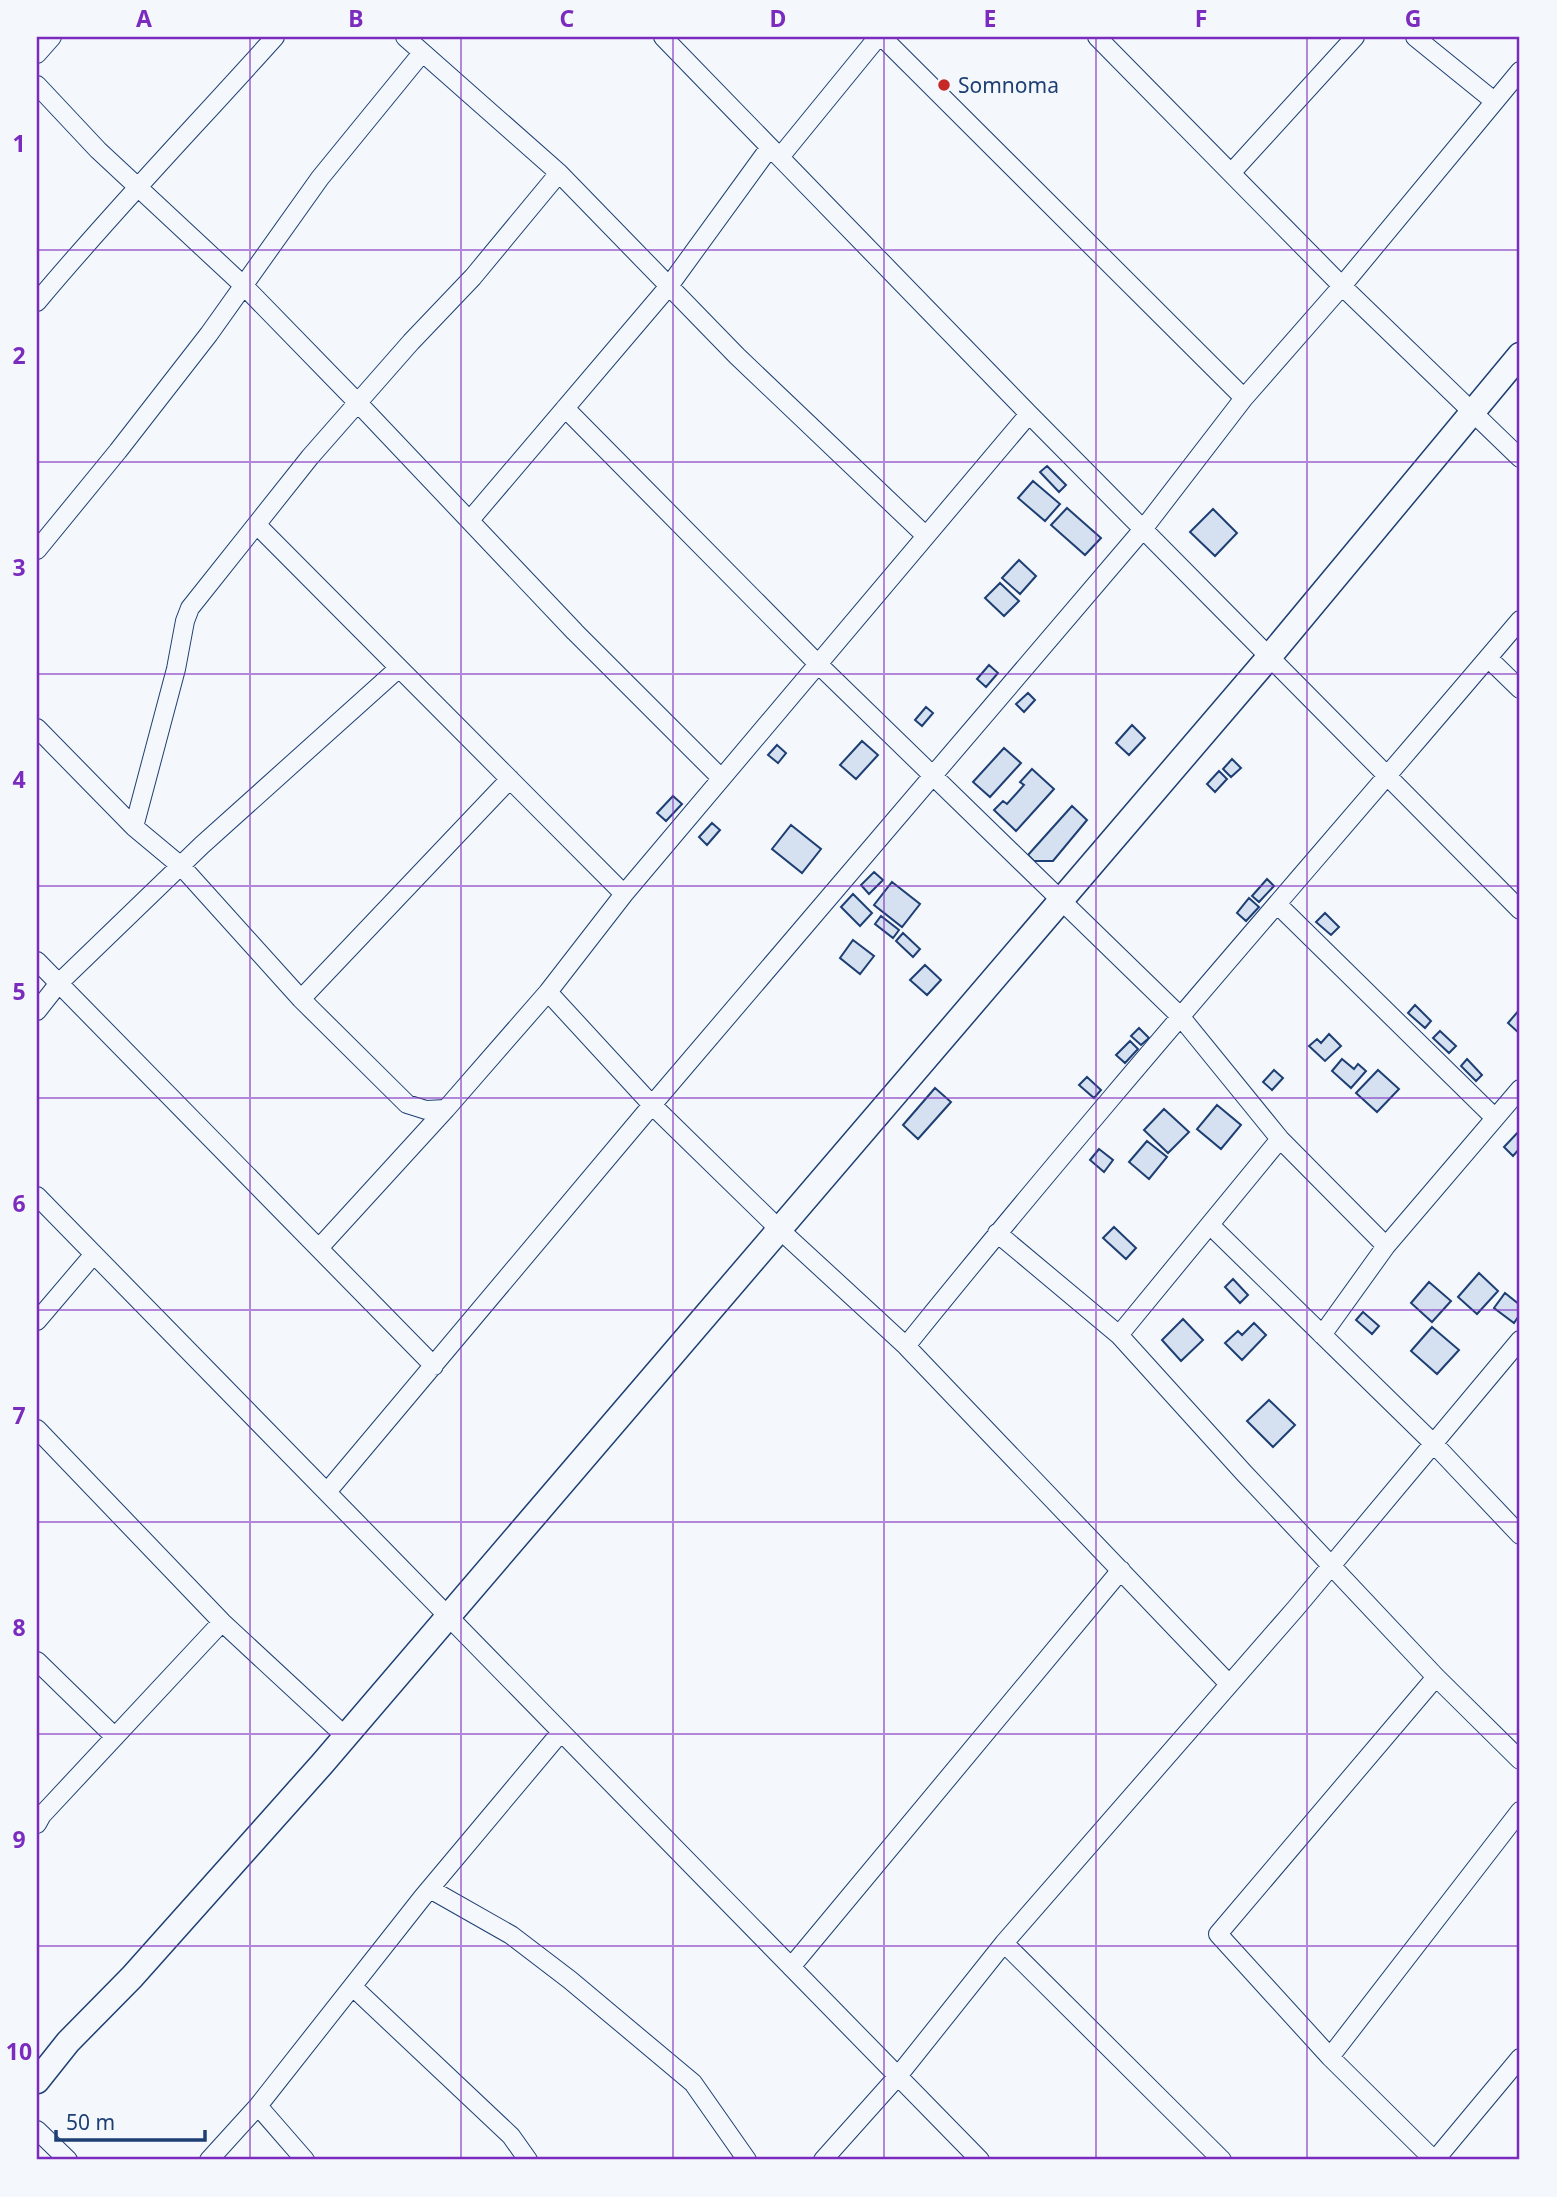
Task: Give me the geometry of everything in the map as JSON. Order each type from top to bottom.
[{"type":"street","points":[[37,54],[52,37]]},
{"type":"street","points":[[37,302],[94,233],[138,189],[275,37]]},
{"type":"street","points":[[405,37],[559,173],[737,356],[926,536]]},
{"type":"street","points":[[663,37],[1029,414],[1520,911]]},
{"type":"street","points":[[470,520],[669,286],[775,152],[880,37],[1244,398]]},
{"type":"street","points":[[1097,37],[1342,286],[1520,458]]},
{"type":"street","points":[[1232,172],[1355,37]]},
{"type":"street","points":[[1415,37],[1494,101]]},
{"type":"street","points":[[37,550],[126,440],[244,286],[320,178],[422,53]]},
{"type":"street","points":[[327,1492],[652,1105],[1144,528],[1244,398],[1342,286],[1520,71]]},
{"type":"street","points":[[37,85],[138,189],[244,286],[358,402],[575,632],[721,778]]},
{"type":"street","points":[[134,827],[190,608],[310,457],[473,276],[559,173]]},
{"type":"street","points":[[37,2081],[68,2042],[141,1967],[449,1615],[1270,656],[1520,355]]},
{"type":"street","points":[[565,408],[818,664],[1180,1016],[1280,1139],[1386,1246]]},
{"type":"street","points":[[318,1248],[446,1109],[548,992],[624,894],[1029,414]]},
{"type":"street","points":[[257,525],[624,894]]},
{"type":"street","points":[[906,1346],[997,1233],[1180,1016],[1520,620]]},
{"type":"street","points":[[1488,658],[1520,690]]},
{"type":"street","points":[[37,1011],[59,983],[202,845],[399,668]]},
{"type":"street","points":[[37,728],[134,827],[182,867],[301,999],[407,1104],[426,1110],[446,1109]]},
{"type":"street","points":[[301,999],[510,779]]},
{"type":"street","points":[[1277,904],[1495,1118]]},
{"type":"street","points":[[37,961],[434,1366]]},
{"type":"street","points":[[548,992],[652,1105],[779,1229],[906,1346],[1229,1684]]},
{"type":"street","points":[[1322,1335],[1386,1246],[1520,1089]]},
{"type":"street","points":[[1119,1335],[1280,1139]]},
{"type":"street","points":[[37,1196],[980,2160]]},
{"type":"street","points":[[1210,1225],[1434,1444],[1520,1535]]},
{"type":"street","points":[[997,1233],[1119,1335],[1244,1473],[1436,1676],[1520,1760]]},
{"type":"street","points":[[37,1321],[94,1254]]},
{"type":"street","points":[[823,2160],[898,2076],[1004,1943],[1197,1723],[1520,1339]]},
{"type":"street","points":[[37,1429],[222,1622],[345,1736]]},
{"type":"street","points":[[791,1968],[1121,1570]]},
{"type":"street","points":[[37,1824],[222,1622]]},
{"type":"street","points":[[37,1661],[115,1737]]},
{"type":"street","points":[[1436,1676],[1218,1934],[1330,2057],[1435,2160],[1520,2058]]},
{"type":"street","points":[[209,2160],[258,2106],[430,1889],[561,1732]]},
{"type":"street","points":[[1330,2057],[1520,1811]]},
{"type":"street","points":[[430,1889],[511,1935],[570,1980],[693,2083],[747,2160]]},
{"type":"street","points":[[1004,1943],[1222,2160]]},
{"type":"street","points":[[353,1987],[512,2136],[528,2160]]},
{"type":"street","points":[[258,2106],[305,2160]]},
{"type":"street","points":[[37,2130],[68,2160]]},
{"type":"building","points":[[1047,466],[1066,485],[1059,492],[1040,472]]},
{"type":"building","points":[[1033,481],[1060,504],[1045,521],[1018,498]]},
{"type":"building","points":[[1067,508],[1101,538],[1085,555],[1051,525]]},
{"type":"building","points":[[1213,509],[1237,533],[1215,556],[1190,532]]},
{"type":"building","points":[[1019,560],[1036,576],[1020,594],[1002,578]]},
{"type":"building","points":[[1000,583],[1019,601],[1004,616],[985,598]]},
{"type":"building","points":[[989,665],[998,673],[986,687],[977,679]]},
{"type":"building","points":[[1028,693],[1035,700],[1024,712],[1016,704]]},
{"type":"building","points":[[926,707],[933,713],[922,726],[915,720]]},
{"type":"building","points":[[1132,725],[1145,738],[1129,755],[1116,743]]},
{"type":"building","points":[[862,741],[878,755],[856,779],[840,765]]},
{"type":"building","points":[[777,745],[786,753],[778,763],[768,755]]},
{"type":"building","points":[[1004,748],[1021,763],[990,797],[973,782]]},
{"type":"building","points":[[1232,759],[1241,768],[1231,777],[1223,769]]},
{"type":"building","points":[[1032,769],[1054,789],[1016,831],[994,810],[1003,801],[1007,804],[1024,785],[1020,782]]},
{"type":"building","points":[[1219,771],[1227,779],[1215,792],[1207,784]]},
{"type":"building","points":[[673,796],[682,804],[666,821],[657,813]]},
{"type":"building","points":[[1072,806],[1087,820],[1053,861],[1034,861],[1028,855]]},
{"type":"building","points":[[712,823],[720,830],[707,845],[699,837]]},
{"type":"building","points":[[791,825],[821,849],[802,873],[772,849]]},
{"type":"building","points":[[874,872],[883,880],[869,894],[861,885]]},
{"type":"building","points":[[1267,879],[1274,886],[1259,902],[1252,896]]},
{"type":"building","points":[[892,882],[920,904],[902,927],[874,905]]},
{"type":"building","points":[[853,894],[872,913],[860,926],[841,907]]},
{"type":"building","points":[[1249,898],[1259,907],[1246,921],[1237,913]]},
{"type":"building","points":[[1325,913],[1339,927],[1331,935],[1316,922]]},
{"type":"building","points":[[881,916],[899,930],[893,938],[875,924]]},
{"type":"building","points":[[903,933],[920,949],[913,957],[896,941]]},
{"type":"building","points":[[853,940],[874,956],[860,974],[840,958]]},
{"type":"building","points":[[925,965],[941,980],[927,995],[910,980]]},
{"type":"building","points":[[1415,1005],[1431,1021],[1425,1028],[1408,1013]]},
{"type":"building","points":[[1520,1009],[1520,1034],[1508,1023]]},
{"type":"building","points":[[1139,1028],[1149,1038],[1141,1045],[1131,1036]]},
{"type":"building","points":[[1440,1031],[1456,1046],[1449,1053],[1433,1038]]},
{"type":"building","points":[[1329,1034],[1341,1046],[1325,1061],[1309,1046],[1317,1039],[1321,1043]]},
{"type":"building","points":[[1130,1041],[1138,1049],[1125,1063],[1116,1055]]},
{"type":"building","points":[[1342,1059],[1354,1069],[1358,1064],[1366,1071],[1351,1088],[1332,1071]]},
{"type":"building","points":[[1467,1059],[1482,1075],[1476,1081],[1461,1066]]},
{"type":"building","points":[[1274,1070],[1283,1078],[1272,1090],[1263,1082]]},
{"type":"building","points":[[1378,1070],[1399,1089],[1377,1112],[1356,1093]]},
{"type":"building","points":[[1087,1077],[1101,1090],[1094,1098],[1079,1085]]},
{"type":"building","points":[[935,1088],[951,1102],[918,1139],[903,1125]]},
{"type":"building","points":[[1217,1105],[1241,1125],[1221,1149],[1197,1129]]},
{"type":"building","points":[[1164,1109],[1189,1132],[1168,1153],[1144,1130]]},
{"type":"building","points":[[1520,1130],[1520,1148],[1513,1156],[1504,1147]]},
{"type":"building","points":[[1147,1141],[1167,1157],[1149,1179],[1129,1162]]},
{"type":"building","points":[[1099,1149],[1113,1160],[1104,1172],[1090,1160]]},
{"type":"building","points":[[1114,1227],[1136,1248],[1126,1259],[1103,1238]]},
{"type":"building","points":[[1479,1273],[1498,1291],[1477,1314],[1458,1297]]},
{"type":"building","points":[[1233,1279],[1248,1295],[1240,1303],[1225,1287]]},
{"type":"building","points":[[1429,1282],[1451,1301],[1432,1322],[1411,1303]]},
{"type":"building","points":[[1505,1293],[1520,1305],[1520,1314],[1514,1323],[1494,1308]]},
{"type":"building","points":[[1363,1312],[1379,1326],[1372,1334],[1356,1320]]},
{"type":"building","points":[[1183,1319],[1203,1340],[1181,1361],[1162,1340]]},
{"type":"building","points":[[1254,1323],[1266,1335],[1242,1360],[1225,1343],[1238,1331],[1242,1335]]},
{"type":"building","points":[[1432,1327],[1459,1350],[1437,1374],[1411,1351]]},
{"type":"building","points":[[1269,1400],[1295,1425],[1273,1447],[1247,1421]]},
{"type":"place","name":"Somnoma","points":[[944,85]]}]
